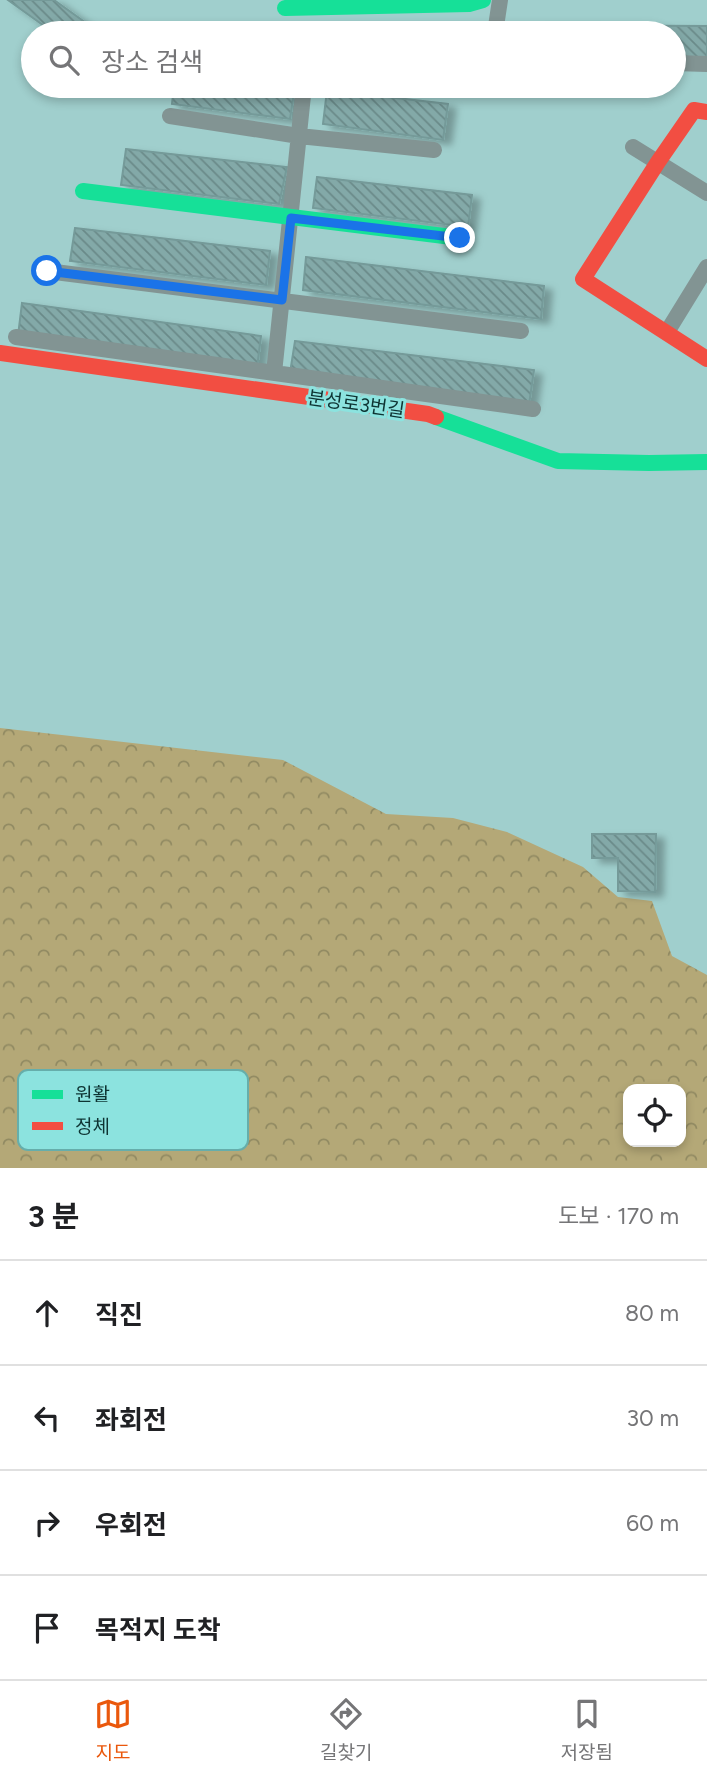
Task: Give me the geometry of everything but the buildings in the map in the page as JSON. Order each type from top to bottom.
[{"type":"street","points":[[285,8],[469,5],[483,0]]},
{"type":"street","points":[[497,21],[500,0]]},
{"type":"street","points":[[686,64],[707,64]]},
{"type":"street","points":[[274,373],[303,98]]},
{"type":"street","points":[[707,112],[694,110],[583,279],[707,359]]},
{"type":"street","points":[[170,116],[299,136],[433,150]]},
{"type":"street","points":[[633,147],[707,194]]},
{"type":"street","points":[[83,191],[460,238]]},
{"type":"street","points":[[667,332],[707,267]]},
{"type":"street","points":[[47,271],[521,331]]},
{"type":"street","points":[[16,337],[533,409]]},
{"type":"street","name":"분성로3번길","points":[[0,353],[428,414],[558,461],[649,464],[707,462]]},
{"type":"green space","points":[[0,728],[283,760],[386,814],[453,818],[507,832],[583,867],[618,897],[652,901],[672,956],[707,975],[707,1168],[0,1168]]},
{"type":"traffic: fast","points":[[285,8],[469,4],[483,0]]},
{"type":"traffic: fast","points":[[83,191],[460,238]]},
{"type":"traffic: fast","points":[[436,417],[558,461],[707,462]]},
{"type":"traffic: jam","points":[[707,112],[694,110],[583,279],[707,359]]},
{"type":"traffic: jam","points":[[0,353],[436,417]]},
{"type":"route","points":[[47,271],[282,300],[291,218],[460,238]]}]
